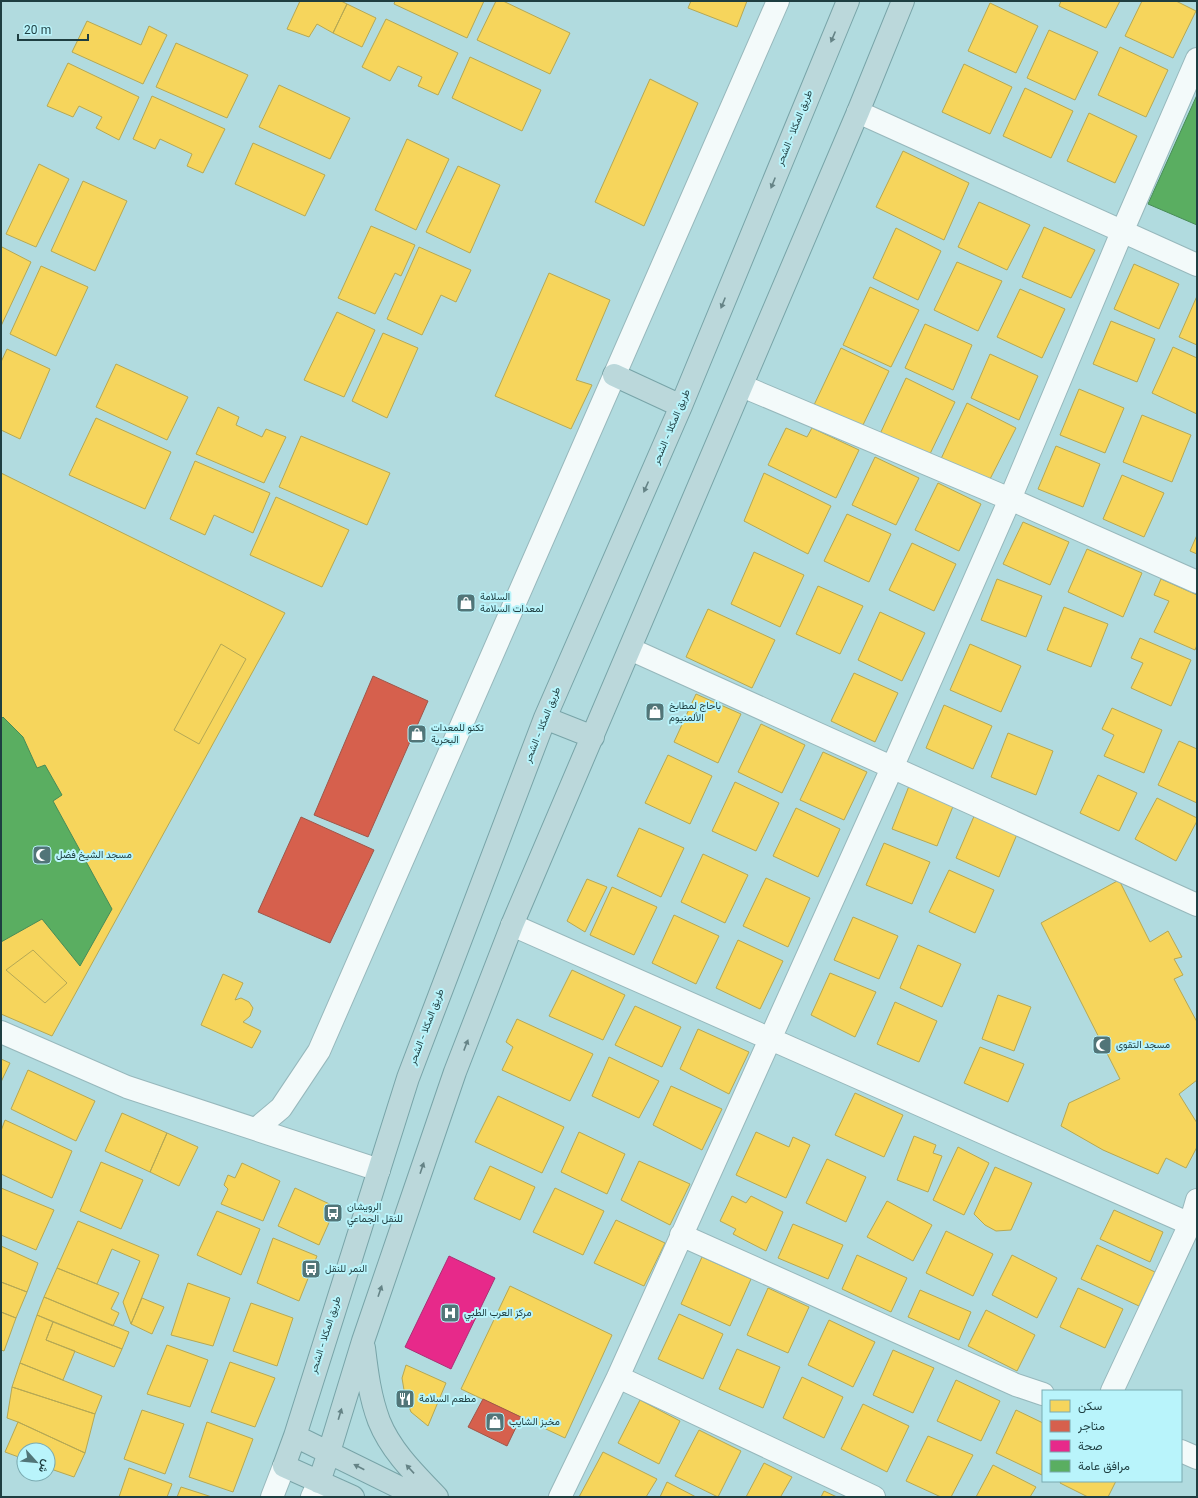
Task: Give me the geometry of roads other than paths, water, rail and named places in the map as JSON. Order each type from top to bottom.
[{"type":"highway","name":"طريق المكلا - الشحر","points":[[284,1466],[295,1436],[408,1078],[545,718],[681,406],[848,1]]},
{"type":"highway","points":[[315,1489],[329,1452],[363,1341],[455,1072],[512,925],[858,112],[903,1]]},
{"type":"highway","points":[[614,375],[681,406]]},
{"type":"highway","points":[[545,718],[593,737]]},
{"type":"highway","points":[[363,1341],[368,1384],[379,1421],[406,1464],[437,1497]]},
{"type":"highway","points":[[295,1436],[419,1497]]},
{"type":"highway","points":[[284,1466],[315,1489],[353,1497]]},
{"type":"street","points":[[256,1130],[281,1108],[319,1052],[778,1]]},
{"type":"street","points":[[560,1497],[618,1377],[892,768],[1010,499],[1122,232],[1197,59]]},
{"type":"street","points":[[858,112],[1197,265]]},
{"type":"street","points":[[742,386],[1010,499],[1197,582]]},
{"type":"street","points":[[630,649],[1197,905]]},
{"type":"street","points":[[512,925],[1190,1224]]},
{"type":"street","points":[[1,1032],[127,1087],[379,1170]]},
{"type":"street","points":[[1112,1390],[1190,1224],[1197,1200]]},
{"type":"street","points":[[682,1235],[1016,1385],[1042,1394]]},
{"type":"street","points":[[618,1377],[874,1497]]},
{"type":"street","points":[[1182,1451],[1197,1458]]},
{"type":"street","points":[[272,1497],[284,1466]]},
{"type":"place","name":"السلامة لمعدات السلامة","points":[[466,603]]},
{"type":"place","name":"باحاج لمطابخ الألمنيوم","points":[[655,712]]},
{"type":"place","name":"تكنو للمعدات البحرية","points":[[417,734]]},
{"type":"place","name":"مسجد الشيخ فضل","points":[[42,855]]},
{"type":"place","name":"مسجد التقوى","points":[[1102,1045]]},
{"type":"place","name":"الرويشان للنقل الجماعي","points":[[333,1213]]},
{"type":"place","name":"النمر للنقل","points":[[311,1269]]},
{"type":"place","name":"مركز العرب الطبي","points":[[450,1313]]},
{"type":"place","name":"مطعم السلامة","points":[[405,1399]]},
{"type":"place","name":"مخبز الشايب","points":[[495,1422]]}]
